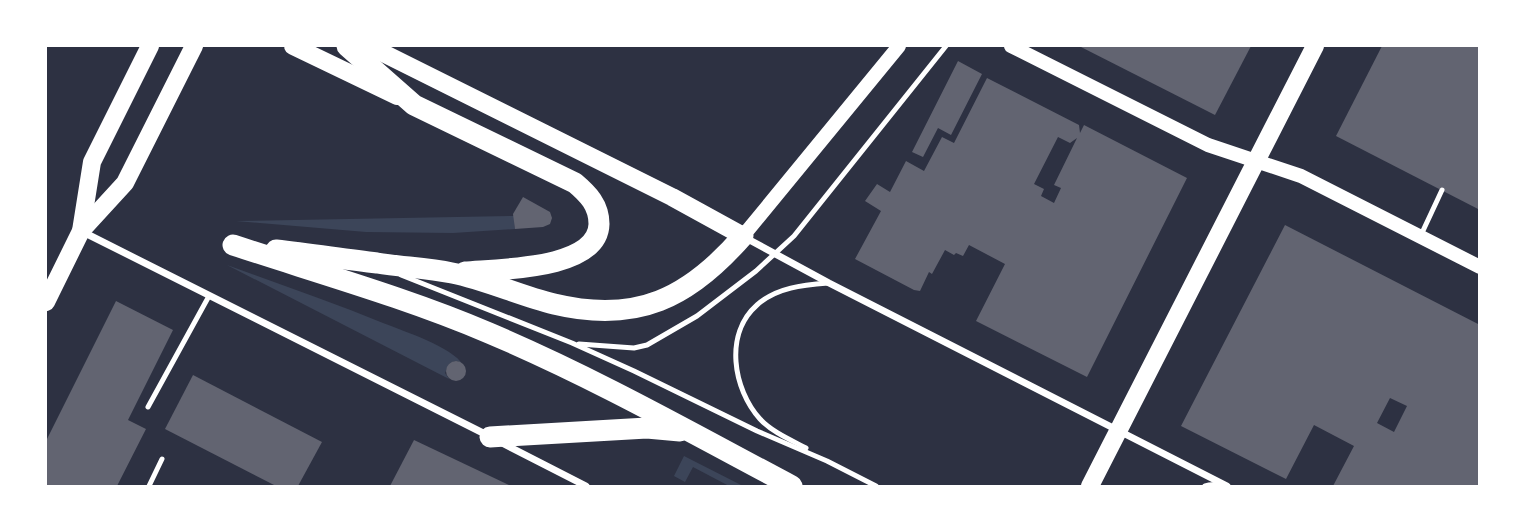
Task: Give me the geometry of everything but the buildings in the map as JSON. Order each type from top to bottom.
[{"type":"highway","points":[[347,46],[414,105],[575,184],[587,193],[595,205],[599,216],[596,237],[582,251],[570,257],[554,263],[453,273]]},
{"type":"highway","points":[[743,236],[712,269],[680,292],[665,300],[620,311],[553,304],[453,273],[233,245],[454,318],[531,351],[792,486]]},
{"type":"highway","points":[[490,437],[648,428],[693,433]]},
{"type":"main road","points":[[46,302],[80,231],[92,162],[150,46]]},
{"type":"main road","points":[[80,231],[125,183],[194,46]]},
{"type":"main road","points":[[293,46],[414,105]]},
{"type":"main road","points":[[369,46],[672,197],[743,236],[899,46]]},
{"type":"main road","points":[[1090,486],[1315,46]]},
{"type":"main road","points":[[1016,47],[1206,145],[1301,176],[1479,267]]},
{"type":"street","points":[[80,231],[586,486]]},
{"type":"street","points":[[743,236],[829,283],[1224,485]]},
{"type":"lane","points":[[572,343],[624,348],[647,345],[697,316],[776,254],[794,236],[946,46]]},
{"type":"lane","points":[[1420,237],[1442,190]]},
{"type":"lane","points":[[369,262],[572,343],[757,431],[827,461]]},
{"type":"lane","points":[[829,283],[791,287],[757,305],[749,314],[737,343],[736,363],[743,391],[761,419],[827,461],[876,486]]},
{"type":"lane","points":[[148,407],[209,296]]},
{"type":"lane","points":[[149,486],[162,459]]},
{"type":"lane","points":[[1205,486],[1224,485]]},
{"type":"shaded area","points":[[514,216],[515,229],[453,233],[366,232],[236,221]]},
{"type":"shaded area","points":[[227,265],[427,340],[458,358],[463,365],[456,361],[449,364],[445,373],[449,379]]},
{"type":"shaded area","points":[[684,456],[743,486],[729,486],[693,467],[685,482],[674,476]]}]
